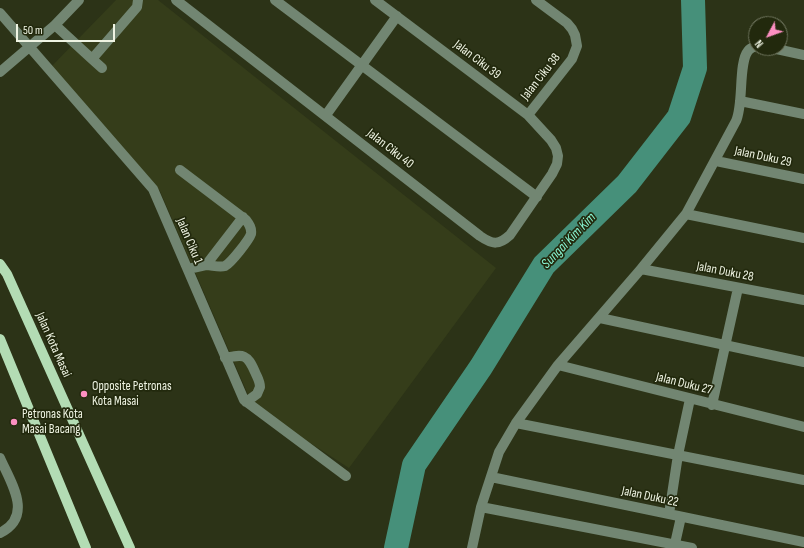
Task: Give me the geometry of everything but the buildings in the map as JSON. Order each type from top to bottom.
[{"type":"main road","name":"Jalan Kota Masai","points":[[0,264],[7,274],[130,548]]},
{"type":"main road","points":[[0,339],[3,356],[85,548]]},
{"type":"street","points":[[0,72],[55,25],[78,0]]},
{"type":"street","points":[[92,59],[137,7],[138,0]]},
{"type":"street","name":"Jalan Ciku 40","points":[[176,0],[489,242],[495,243],[504,241],[510,235],[537,197],[557,164],[558,156],[556,148]]},
{"type":"street","points":[[275,0],[537,197]]},
{"type":"street","name":"Jalan Ciku 39","points":[[375,0],[528,115],[551,140],[556,148]]},
{"type":"street","name":"Jalan Ciku 38","points":[[528,115],[572,58],[577,46],[575,35],[567,23],[536,0]]},
{"type":"street","name":"Jalan Ciku 1","points":[[0,13],[153,189],[225,358],[246,402],[346,476]]},
{"type":"street","points":[[326,116],[397,16]]},
{"type":"street","points":[[55,25],[102,68]]},
{"type":"street","points":[[472,548],[481,507],[500,449],[516,423],[558,365],[600,318],[686,214],[716,161],[738,118],[744,65],[748,52]]},
{"type":"street","points":[[788,52],[804,55]]},
{"type":"street","points":[[740,101],[804,114]]},
{"type":"street","name":"Jalan Duku 29","points":[[716,161],[804,178]]},
{"type":"street","points":[[180,170],[243,218],[249,224],[251,234],[229,264],[222,266],[206,265],[188,269]]},
{"type":"street","points":[[686,214],[804,238]]},
{"type":"street","points":[[206,265],[243,218]]},
{"type":"street","name":"Jalan Duku 28","points":[[641,269],[804,300]]},
{"type":"street","points":[[712,405],[738,288]]},
{"type":"street","points":[[600,318],[804,362]]},
{"type":"street","points":[[225,358],[239,355],[243,356],[250,362],[260,387],[257,394],[246,402]]},
{"type":"street","name":"Jalan Duku 27","points":[[558,365],[804,427]]},
{"type":"street","points":[[668,514],[678,455],[690,399]]},
{"type":"street","points":[[516,423],[804,480]]},
{"type":"street","points":[[0,458],[3,475],[16,494],[18,504],[17,514],[13,523],[6,530],[0,533]]},
{"type":"street","name":"Jalan Duku 22","points":[[492,477],[804,542]]},
{"type":"street","points":[[481,507],[674,546],[692,548]]},
{"type":"street","points":[[674,546],[682,517]]},
{"type":"shaded area","points":[[116,0],[158,0],[496,268],[349,468],[253,406],[160,191],[51,67]]},
{"type":"waterway","name":"Sungai Kim Kim","points":[[396,548],[414,465],[481,367],[544,265],[627,184],[679,117],[695,68],[693,0]]},
{"type":"place","name":"Opposite Petronas Kota Masai","points":[[84,394]]},
{"type":"place","name":"Petronas Kota Masai Bacang","points":[[14,422]]}]
